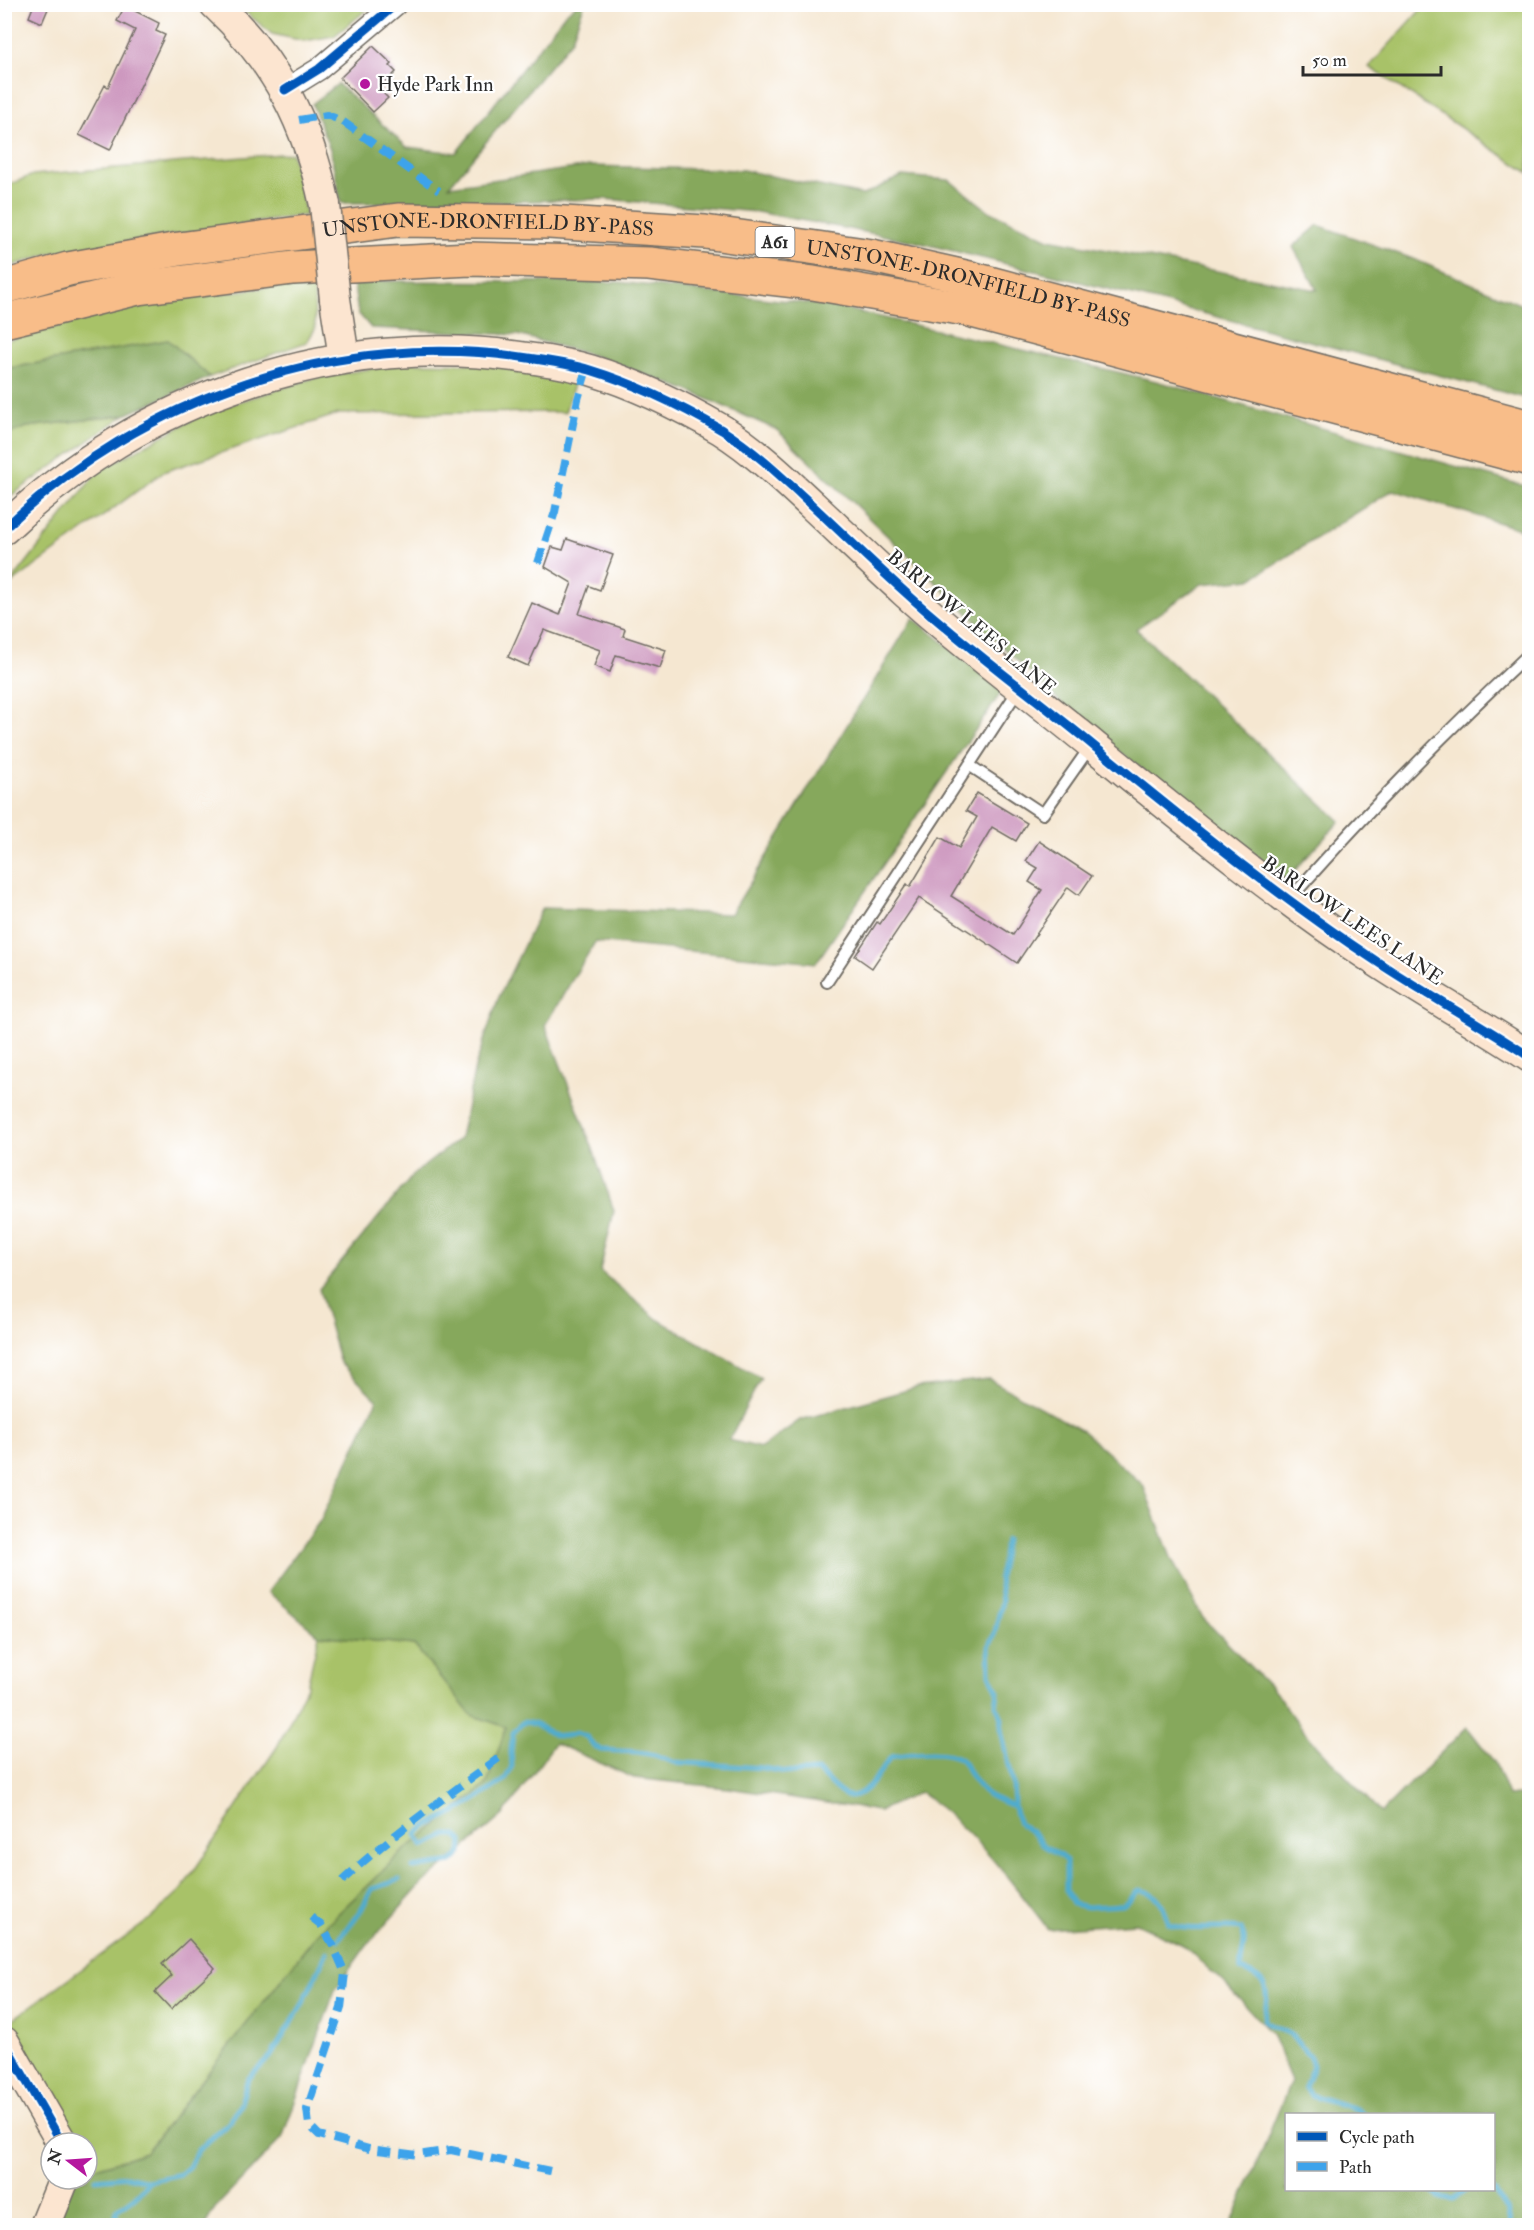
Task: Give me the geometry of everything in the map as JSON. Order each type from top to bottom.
[{"type":"highway","name":"UNSTONE-DRONFIELD BY-PASS","points":[[4,287],[68,269],[178,249],[398,220],[549,222],[705,232],[872,256],[970,278],[1530,427]]},
{"type":"highway","name":"UNSTONE-DRONFIELD BY-PASS","points":[[4,321],[138,288],[293,268],[470,259],[649,264],[813,283],[965,309],[1530,459]]},
{"type":"street","points":[[215,4],[264,59],[285,90],[316,165],[325,205],[344,358]]},
{"type":"street","points":[[285,90],[319,69],[396,4]]},
{"type":"street","name":"BARLOW LEES LANE","points":[[4,529],[74,469],[139,428],[209,396],[271,374],[381,352],[436,350],[488,352],[587,369],[626,382],[678,406],[724,432],[761,459],[910,597],[1289,901],[1376,961],[1530,1057]]},
{"type":"street","points":[[4,2042],[55,2131]]},
{"type":"street","points":[[45,2226],[59,2191]]},
{"type":"lane","points":[[1289,901],[1344,838],[1530,652]]},
{"type":"lane","points":[[828,982],[1021,686]]},
{"type":"lane","points":[[969,765],[1043,814],[1091,744]]},
{"type":"green space","points":[[237,5],[373,5],[334,36],[304,41],[272,34]]},
{"type":"green space","points":[[576,5],[584,5],[571,41],[449,186],[590,166],[743,170],[863,195],[902,176],[949,180],[989,211],[1049,239],[1317,290],[1293,247],[1318,225],[1416,260],[1529,308],[1529,399],[1153,300],[913,241],[757,212],[604,199],[341,203],[330,149],[312,104],[338,84],[407,147],[456,153],[565,14]]},
{"type":"green space","points":[[1425,5],[1529,5],[1529,173],[1369,67]]},
{"type":"green space","points":[[292,153],[306,215],[51,253],[5,268],[5,186],[33,175]]},
{"type":"green space","points":[[314,281],[315,329],[307,342],[210,377],[168,340],[5,369],[5,341],[133,305]]},
{"type":"green space","points":[[353,281],[618,282],[833,306],[1156,381],[1529,487],[1529,532],[1393,490],[1251,579],[1202,584],[1136,629],[1340,821],[1285,881],[1079,720],[777,430],[687,390],[595,356],[518,335],[371,328],[358,313]]},
{"type":"green space","points":[[168,340],[210,377],[125,415],[27,427],[5,435],[5,369]]},
{"type":"green space","points":[[406,363],[498,364],[576,378],[565,412],[338,414],[163,472],[8,586],[98,471],[207,412],[314,378]]},
{"type":"green space","points":[[125,415],[5,500],[5,435],[27,427]]},
{"type":"green space","points":[[913,618],[1003,690],[816,963],[595,942],[545,1025],[593,1149],[614,1211],[600,1271],[657,1319],[761,1378],[729,1440],[761,1448],[800,1420],[918,1387],[989,1379],[1083,1431],[1143,1485],[1172,1560],[1203,1618],[1276,1693],[1307,1735],[1381,1813],[1467,1727],[1495,1763],[1508,1796],[1529,1794],[1529,2225],[1231,2225],[1291,2081],[1272,2034],[1227,1986],[1183,1945],[1136,1923],[1048,1929],[974,1839],[920,1792],[879,1811],[728,1788],[634,1778],[555,1743],[503,1815],[420,1886],[366,1946],[335,1990],[282,2138],[215,2208],[205,2225],[55,2226],[69,2191],[99,2191],[99,2167],[146,2152],[317,1934],[400,1854],[487,1784],[506,1727],[471,1715],[414,1645],[319,1635],[268,1592],[320,1521],[377,1400],[340,1363],[319,1289],[414,1174],[460,1138],[475,1067],[498,999],[542,908],[731,914]]},
{"type":"green space","points":[[319,1635],[414,1645],[471,1714],[507,1726],[487,1784],[400,1854],[317,1934],[146,2152],[99,2167],[99,2131],[66,2131],[8,2023],[149,1920],[181,1890],[277,1747],[307,1686]]},
{"type":"building","points":[[34,4],[50,4],[42,23],[29,17]]},
{"type":"building","points":[[125,6],[159,23],[156,31],[165,35],[110,150],[79,135],[105,85],[108,87],[135,30],[117,21]]},
{"type":"building","name":"Hyde Park Inn","points":[[373,46],[392,64],[390,66],[396,72],[379,89],[388,98],[373,112],[340,78]]},
{"type":"building","points":[[567,539],[613,555],[600,590],[589,586],[579,614],[625,629],[623,636],[666,650],[660,668],[616,655],[610,672],[594,666],[600,650],[544,630],[528,666],[508,657],[532,603],[560,615],[572,583],[545,567],[552,547],[563,550]]},
{"type":"building","points":[[977,793],[1027,823],[1016,841],[992,827],[951,896],[1013,935],[1042,890],[1029,882],[1038,868],[1026,861],[1039,841],[1092,876],[1079,895],[1068,887],[1017,963],[919,898],[872,968],[855,956],[877,922],[880,924],[907,884],[910,887],[940,837],[959,848],[977,817],[966,811]]},
{"type":"building","points":[[189,1939],[215,1968],[171,2009],[155,1992],[172,1976],[162,1964]]},
{"type":"waterway","points":[[1006,1540],[999,1578],[1002,1601],[994,1636],[989,1647],[990,1674],[998,1692],[996,1705],[1002,1718],[1001,1730],[1013,1783],[1014,1806]]},
{"type":"waterway","points":[[413,1868],[452,1862],[461,1853],[462,1841],[456,1835],[447,1835],[423,1846],[416,1835],[425,1827],[464,1807],[505,1780],[512,1766],[513,1733],[523,1722],[531,1723],[554,1735],[567,1736],[576,1733],[587,1737],[594,1746],[601,1750],[638,1752],[673,1762],[763,1768],[792,1773],[818,1771],[840,1792],[850,1796],[864,1791],[891,1757],[927,1753],[954,1756],[963,1762],[984,1791],[993,1798],[1014,1806],[1019,1823],[1066,1861],[1066,1891],[1073,1904],[1088,1907],[1123,1905],[1139,1890],[1157,1897],[1163,1906],[1169,1924],[1186,1928],[1241,1929],[1244,1939],[1241,1970],[1259,1979],[1266,1990],[1264,2022],[1290,2034],[1310,2057],[1313,2066],[1305,2087],[1311,2095],[1363,2113]]},
{"type":"waterway","points":[[338,1940],[360,1912],[372,1889],[399,1880]]},
{"type":"waterway","points":[[116,2226],[116,2210],[138,2194],[148,2181],[181,2174],[189,2167],[198,2150],[230,2122],[241,2103],[248,2079],[271,2056],[302,2005],[327,1952]]},
{"type":"waterway","points":[[99,2179],[127,2176],[148,2181]]},
{"type":"waterway","points":[[1432,2191],[1439,2197],[1454,2199],[1465,2191]]},
{"type":"waterway","points":[[1495,2191],[1507,2211],[1511,2226]]},
{"type":"marked path","points":[[299,120],[327,115],[342,121],[439,191]]},
{"type":"marked path","points":[[538,563],[555,512],[578,399],[587,369]]},
{"type":"marked path","points":[[342,1881],[438,1802],[499,1758]]},
{"type":"marked path","points":[[311,1917],[321,1925],[345,1973],[341,2008],[307,2109],[309,2125],[319,2135],[369,2149],[418,2155],[451,2150],[550,2171]]},
{"type":"cycle path","points":[[285,90],[319,69],[396,4]]},
{"type":"cycle path","points":[[4,529],[58,482],[118,442],[181,409],[247,383],[316,364],[386,354],[457,352],[528,358],[582,368],[607,376],[691,412],[746,447],[780,475],[951,632],[1232,857],[1303,911],[1376,961],[1530,1057]]},
{"type":"cycle path","points":[[4,2042],[55,2131]]},
{"type":"place","name":"Hyde Park Inn","points":[[365,84]]}]
